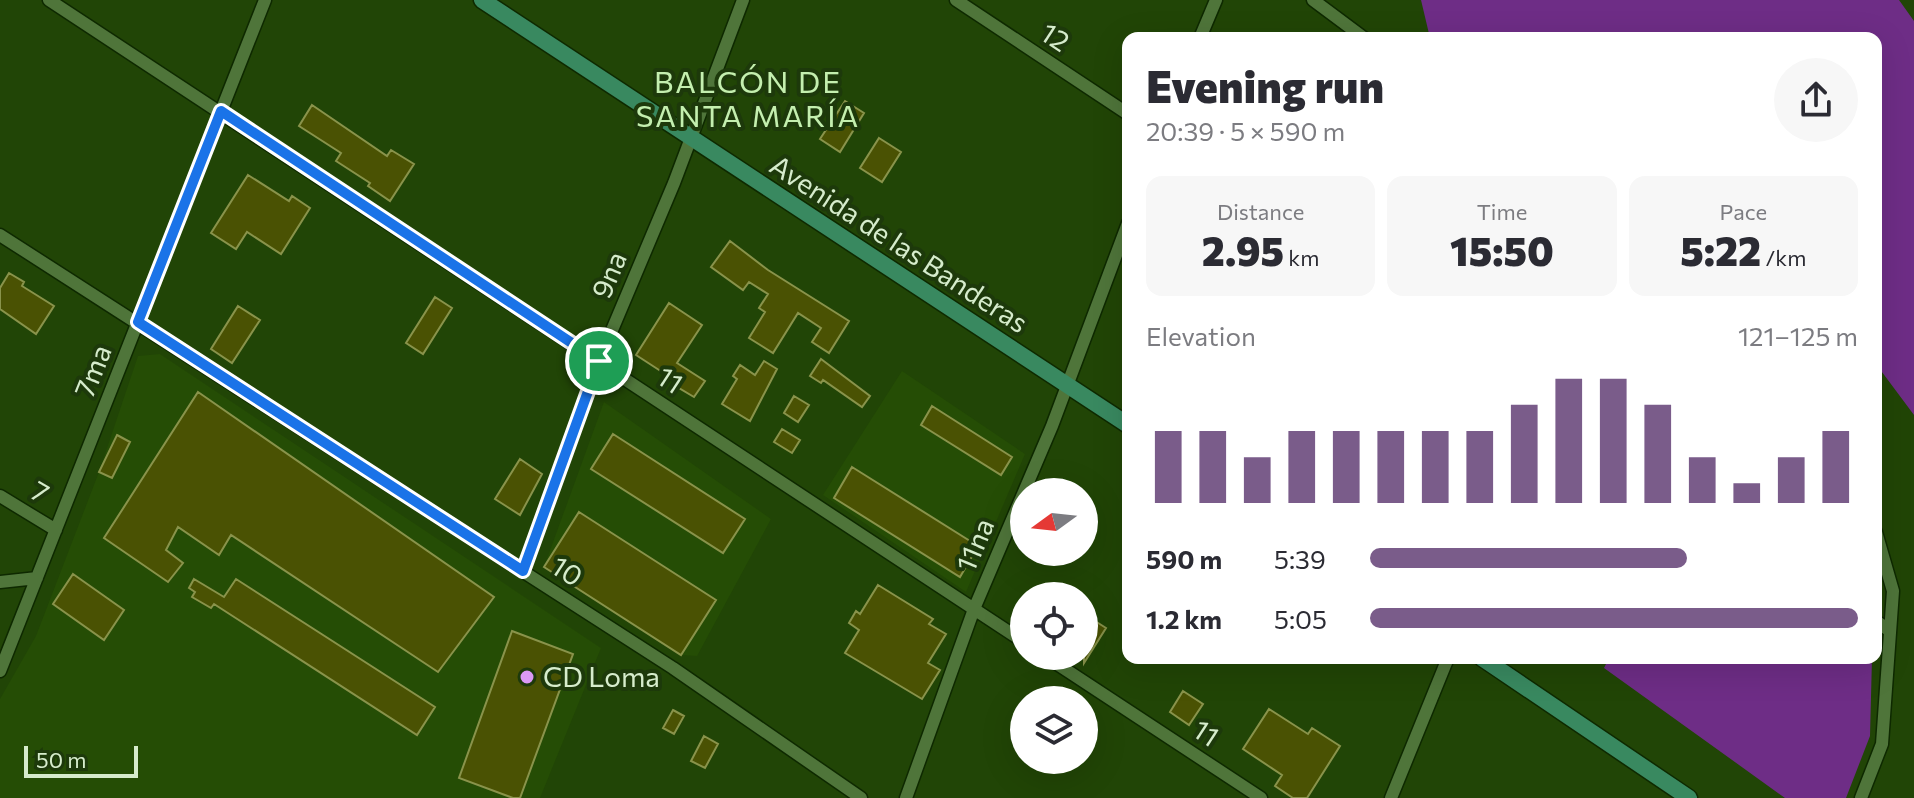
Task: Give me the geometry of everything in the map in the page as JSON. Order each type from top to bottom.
[{"type":"street","name":"11","points":[[49,0],[1010,633]]},
{"type":"street","name":"7ma","points":[[0,671],[265,0]]},
{"type":"street","name":"Avenida de las Banderas","points":[[482,0],[1122,421]]},
{"type":"street","name":"9na","points":[[523,571],[599,361],[691,138],[743,0]]},
{"type":"street","name":"12","points":[[956,0],[1122,110]]},
{"type":"street","points":[[1203,32],[1216,0]]},
{"type":"street","points":[[1313,0],[1356,32]]},
{"type":"street","name":"10","points":[[0,235],[673,668],[861,798]]},
{"type":"street","name":"11na","points":[[906,798],[974,609],[1052,426],[1122,240]]},
{"type":"street","name":"7","points":[[0,496],[56,530]]},
{"type":"street","points":[[1861,798],[1882,744],[1893,591],[1882,553]]},
{"type":"street","points":[[0,582],[37,578]]},
{"type":"street","points":[[1882,625],[1890,631]]},
{"type":"street","points":[[1391,798],[1446,664]]},
{"type":"street","points":[[1491,664],[1689,798]]},
{"type":"street","name":"11","points":[[1066,670],[1261,798]]},
{"type":"shaded area","points":[[1421,0],[1899,0],[1914,21],[1914,415],[1882,372],[1882,32],[1429,32]]},
{"type":"shaded area","points":[[160,354],[601,648],[540,798],[0,798],[0,699],[36,636],[99,472],[138,356]]},
{"type":"shaded area","points":[[902,371],[1025,454],[1015,478],[1010,478],[1010,489],[966,592],[823,495]]},
{"type":"shaded area","points":[[604,402],[771,519],[697,656],[681,655],[544,567]]},
{"type":"shaded area","points":[[1606,664],[1872,664],[1870,736],[1846,798],[1785,798],[1604,668]]},
{"type":"building","points":[[845,101],[864,113],[840,152],[820,139]]},
{"type":"building","points":[[312,105],[387,156],[391,150],[414,164],[390,201],[368,186],[370,183],[336,161],[341,153],[299,126]]},
{"type":"building","points":[[879,138],[901,152],[882,182],[860,168]]},
{"type":"building","points":[[248,175],[289,201],[292,196],[310,208],[281,254],[247,232],[236,249],[211,233]]},
{"type":"building","points":[[730,241],[768,270],[849,321],[829,353],[812,342],[821,328],[798,313],[773,353],[749,338],[765,312],[759,308],[768,294],[749,282],[743,290],[711,267]]},
{"type":"building","points":[[9,273],[24,282],[22,286],[54,306],[36,334],[0,309],[0,288]]},
{"type":"building","points":[[435,297],[452,308],[423,354],[406,343]]},
{"type":"building","points":[[669,303],[702,325],[677,363],[705,381],[694,397],[674,385],[676,381],[636,355]]},
{"type":"building","points":[[238,306],[260,320],[232,363],[211,349]]},
{"type":"building","points":[[821,359],[870,396],[862,407],[823,380],[821,383],[810,376]]},
{"type":"building","points":[[764,361],[777,369],[750,421],[722,404],[737,379],[733,376],[740,365],[755,375]]},
{"type":"building","points":[[198,392],[494,597],[438,672],[231,535],[219,555],[178,527],[166,550],[183,563],[168,582],[104,538]]},
{"type":"building","points":[[794,396],[809,405],[798,422],[784,413]]},
{"type":"building","points":[[932,406],[1012,457],[1001,475],[921,425]]},
{"type":"building","points":[[782,429],[800,440],[792,453],[774,442]]},
{"type":"building","points":[[613,434],[745,519],[723,553],[591,469]]},
{"type":"building","points":[[117,435],[130,442],[112,478],[99,472]]},
{"type":"building","points":[[520,459],[542,474],[520,515],[495,499]]},
{"type":"building","points":[[852,467],[978,546],[960,577],[834,498]]},
{"type":"building","points":[[579,512],[716,600],[681,655],[544,567]]},
{"type":"building","points":[[73,574],[124,610],[104,640],[53,604]]},
{"type":"building","points":[[194,579],[224,597],[236,579],[435,707],[417,735],[214,604],[211,608],[192,597],[195,592],[189,588]]},
{"type":"building","points":[[878,585],[933,619],[929,624],[946,634],[928,663],[940,670],[922,699],[845,653],[859,630],[849,623],[856,611],[860,614]]},
{"type":"building","points":[[1098,623],[1106,628],[1098,641]]},
{"type":"building","points":[[512,631],[573,654],[520,798],[459,778]]},
{"type":"building","points":[[1183,691],[1203,704],[1189,725],[1170,712]]},
{"type":"building","points":[[1269,709],[1308,734],[1312,728],[1340,746],[1307,798],[1293,798],[1275,786],[1282,775],[1243,749]]},
{"type":"building","points":[[673,710],[684,716],[674,734],[663,728]]},
{"type":"building","points":[[704,736],[718,744],[705,768],[691,761]]},
{"type":"place","name":"CD Loma","points":[[527,677]]},
{"type":"district","name":"BALCÓN DE SANTA MARÍA","points":[[748,100]]},
{"type":"route","points":[[221,111],[599,361],[523,571],[138,322],[221,111]]}]
